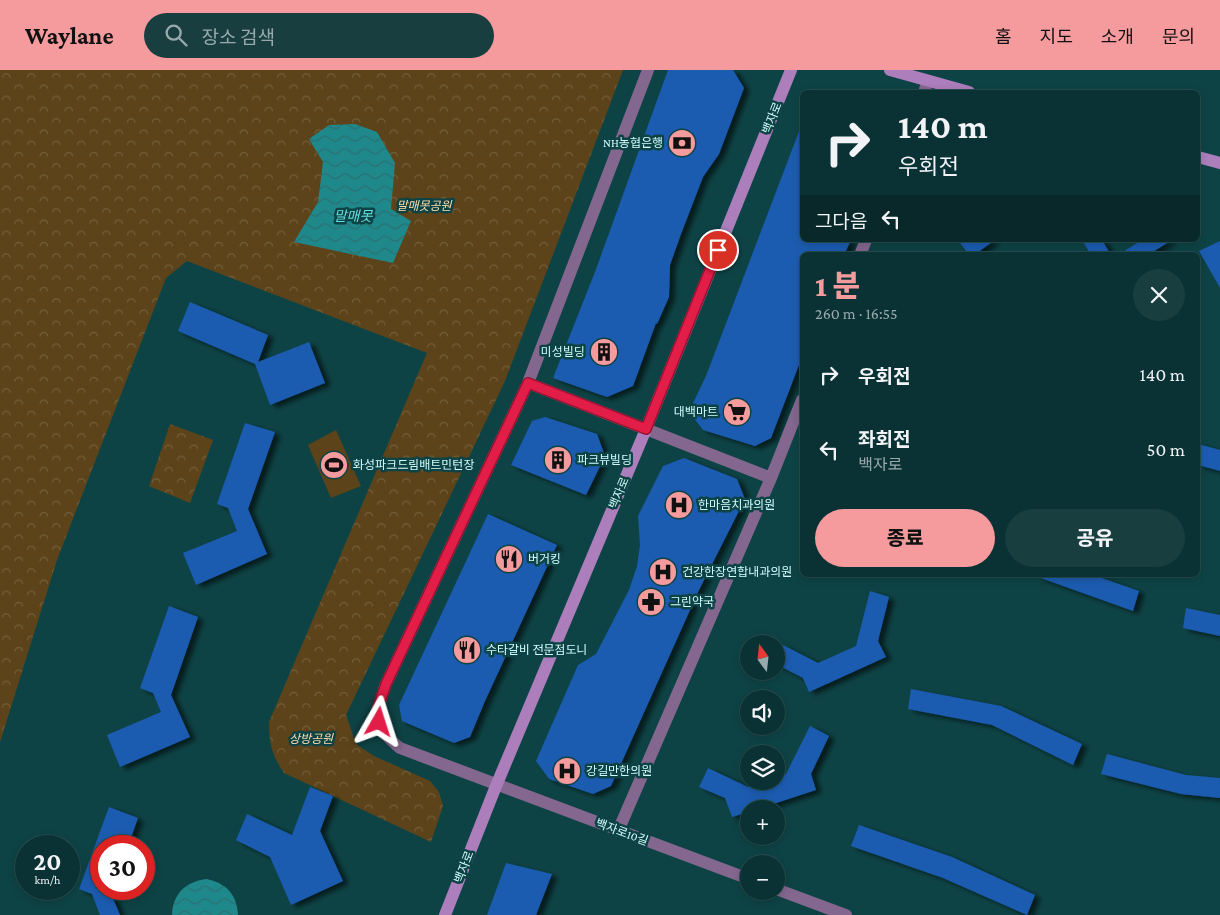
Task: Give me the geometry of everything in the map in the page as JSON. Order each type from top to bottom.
[{"type":"street","name":"백자로10길","points":[[648,70],[528,383],[386,684],[378,707],[379,722],[386,737],[400,748],[496,786],[740,876]]},
{"type":"street","name":"백자로","points":[[445,915],[496,786],[646,429],[791,70]]},
{"type":"street","points":[[890,70],[926,87],[952,90]]},
{"type":"street","points":[[1200,158],[1220,163]]},
{"type":"street","points":[[528,383],[772,478]]},
{"type":"street","points":[[618,831],[772,478],[800,405]]},
{"type":"street","points":[[785,892],[846,915]]},
{"type":"green space","points":[[0,70],[623,70],[505,381],[346,715],[356,744],[374,756],[430,781],[439,792],[443,806],[431,842],[284,773],[272,749],[269,722],[427,353],[187,261],[166,278],[57,560],[0,742]]},
{"type":"green space","points":[[170,424],[213,440],[190,503],[149,486]]},
{"type":"green space","name":"화성파크드림배트민턴장","points":[[336,430],[361,486],[331,498],[308,445]]},
{"type":"water","name":"말매못","points":[[355,124],[377,132],[395,163],[391,209],[411,221],[393,263],[294,242],[318,202],[323,162],[309,139],[329,125]]},
{"type":"water","points":[[206,879],[219,883],[233,895],[238,915],[172,915],[175,901],[182,890],[192,883]]},
{"type":"building","points":[[668,70],[733,70],[744,88],[719,154],[703,177],[681,234],[670,265],[669,297],[656,323],[633,386],[607,397],[553,378],[595,272]]},
{"type":"building","points":[[800,129],[800,242],[850,242],[845,252],[800,252],[800,362],[771,438],[755,446],[703,430],[693,417],[693,403],[706,376]]},
{"type":"building","points":[[1220,241],[1220,288],[1200,252]]},
{"type":"building","points":[[959,242],[992,242],[978,252],[967,252]]},
{"type":"building","points":[[1083,242],[1103,242],[1109,252],[1089,252]]},
{"type":"building","points":[[1139,242],[1169,242],[1153,252],[1123,252]]},
{"type":"building","points":[[190,302],[268,335],[258,362],[309,342],[325,383],[270,405],[255,364],[178,331]]},
{"type":"building","name":"파크뷰빌딩","points":[[545,417],[597,434],[605,456],[586,495],[511,465],[532,421]]},
{"type":"building","points":[[245,423],[275,432],[248,509],[267,554],[196,585],[183,553],[237,531],[228,508],[217,504]]},
{"type":"building","points":[[1200,445],[1220,450],[1220,471],[1200,466]]},
{"type":"building","points":[[684,458],[737,479],[745,499],[699,590],[611,786],[593,794],[549,779],[536,761],[578,665],[596,654],[629,590],[637,566],[640,545],[638,516],[663,466]]},
{"type":"building","points":[[488,514],[557,545],[470,737],[454,743],[402,721],[399,705]]},
{"type":"building","points":[[1038,577],[1099,577],[1139,591],[1133,611]]},
{"type":"building","points":[[870,591],[889,597],[878,641],[886,657],[809,692],[803,678],[785,669],[785,646],[818,663],[856,646]]},
{"type":"building","points":[[169,606],[198,617],[171,695],[190,737],[120,767],[107,735],[161,712],[153,693],[140,688]]},
{"type":"building","points":[[1186,608],[1220,615],[1220,636],[1183,628]]},
{"type":"building","points":[[911,689],[1001,706],[1082,744],[1073,765],[992,725],[908,709]]},
{"type":"building","points":[[810,726],[829,736],[811,774],[816,790],[785,800],[740,800],[740,815],[732,817],[725,798],[699,787],[708,768],[740,783],[740,790],[785,790],[786,774]]},
{"type":"building","points":[[1107,754],[1186,775],[1220,778],[1220,798],[1181,794],[1101,774]]},
{"type":"building","points":[[310,787],[333,796],[320,831],[343,881],[291,905],[270,857],[236,840],[247,814],[292,835]]},
{"type":"building","points":[[109,807],[138,818],[132,835],[99,835]]},
{"type":"building","points":[[859,825],[952,857],[1035,895],[1027,915],[943,878],[851,846]]},
{"type":"building","points":[[90,859],[90,893],[80,889]]},
{"type":"building","points":[[506,863],[552,874],[536,915],[487,915]]},
{"type":"building","points":[[94,900],[114,900],[120,915],[100,915]]},
{"type":"place","name":"NH농협은행","points":[[682,143]]},
{"type":"place","name":"미성빌딩","points":[[604,352]]},
{"type":"place","name":"대백마트","points":[[737,412]]},
{"type":"place","name":"파크뷰빌딩","points":[[558,460]]},
{"type":"place","name":"화성파크드림배트민턴장","points":[[334,465]]},
{"type":"place","name":"한마음치과의원","points":[[679,505]]},
{"type":"place","name":"버거킹","points":[[509,559]]},
{"type":"place","name":"건강한장연합내과의원","points":[[663,572]]},
{"type":"place","name":"그린약국","points":[[651,602]]},
{"type":"place","name":"수타갈비 전문점도니","points":[[467,650]]},
{"type":"place","name":"강길만한의원","points":[[567,771]]},
{"type":"route","points":[[379,722],[378,707],[386,684],[528,383],[646,429],[718,250]]},
{"type":"park label","name":"말매못공원","points":[[424,206]]},
{"type":"park label","name":"상방공원","points":[[311,739]]}]
